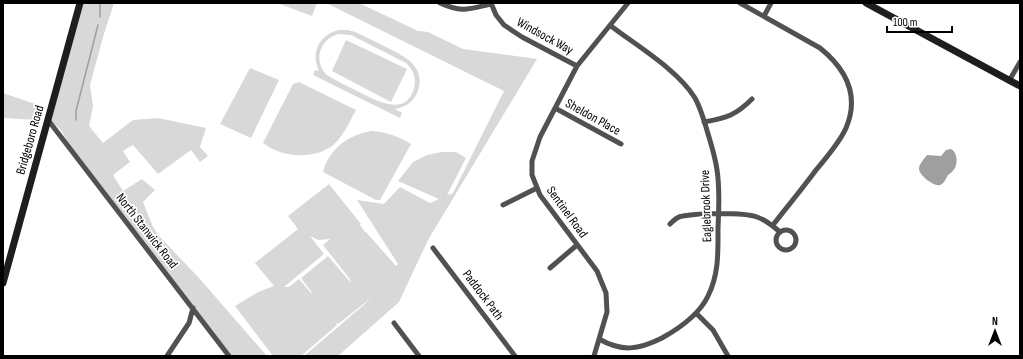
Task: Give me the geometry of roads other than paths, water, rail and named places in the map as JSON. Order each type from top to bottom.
[{"type":"main road","name":"Bridgeboro Road","points":[[3,283],[80,3]]},
{"type":"main road","points":[[866,3],[1020,86]]},
{"type":"street","points":[[440,3],[456,9],[465,10],[491,3]]},
{"type":"street","name":"Windsock Way","points":[[491,3],[496,15],[504,25],[522,37],[577,66]]},
{"type":"street","name":"Sentinel Road","points":[[594,356],[607,312],[606,293],[597,271],[549,209],[536,188],[532,175],[532,161],[540,137],[577,66],[611,26],[628,3]]},
{"type":"street","points":[[740,3],[820,48],[840,67],[846,77],[850,89],[850,115],[843,134],[772,225]]},
{"type":"street","points":[[764,16],[771,3]]},
{"type":"street","name":"Eaglebrook Drive","points":[[599,339],[609,345],[623,349],[630,349],[644,345],[674,331],[696,313],[707,298],[716,276],[718,260],[717,171],[713,149],[695,98],[683,82],[664,65],[611,26]]},
{"type":"street","points":[[1009,80],[1020,62]]},
{"type":"street","points":[[704,122],[718,120],[734,114],[752,99]]},
{"type":"street","name":"Sheldon Place","points":[[555,108],[621,144]]},
{"type":"street","name":"North Stanwick Road","points":[[48,120],[229,356]]},
{"type":"street","points":[[503,205],[536,188]]},
{"type":"street","points":[[670,224],[675,219],[682,216],[747,214],[758,217],[772,225],[780,232]]},
{"type":"street","points":[[550,268],[577,245]]},
{"type":"street","name":"Paddock Path","points":[[433,248],[515,356]]},
{"type":"street","points":[[168,356],[189,323],[193,308]]},
{"type":"street","points":[[696,313],[714,330],[728,356]]},
{"type":"street","points":[[394,323],[419,356]]},
{"type":"waterway","points":[[100,3],[100,17]]},
{"type":"waterway","points":[[76,120],[76,111],[98,25]]}]
